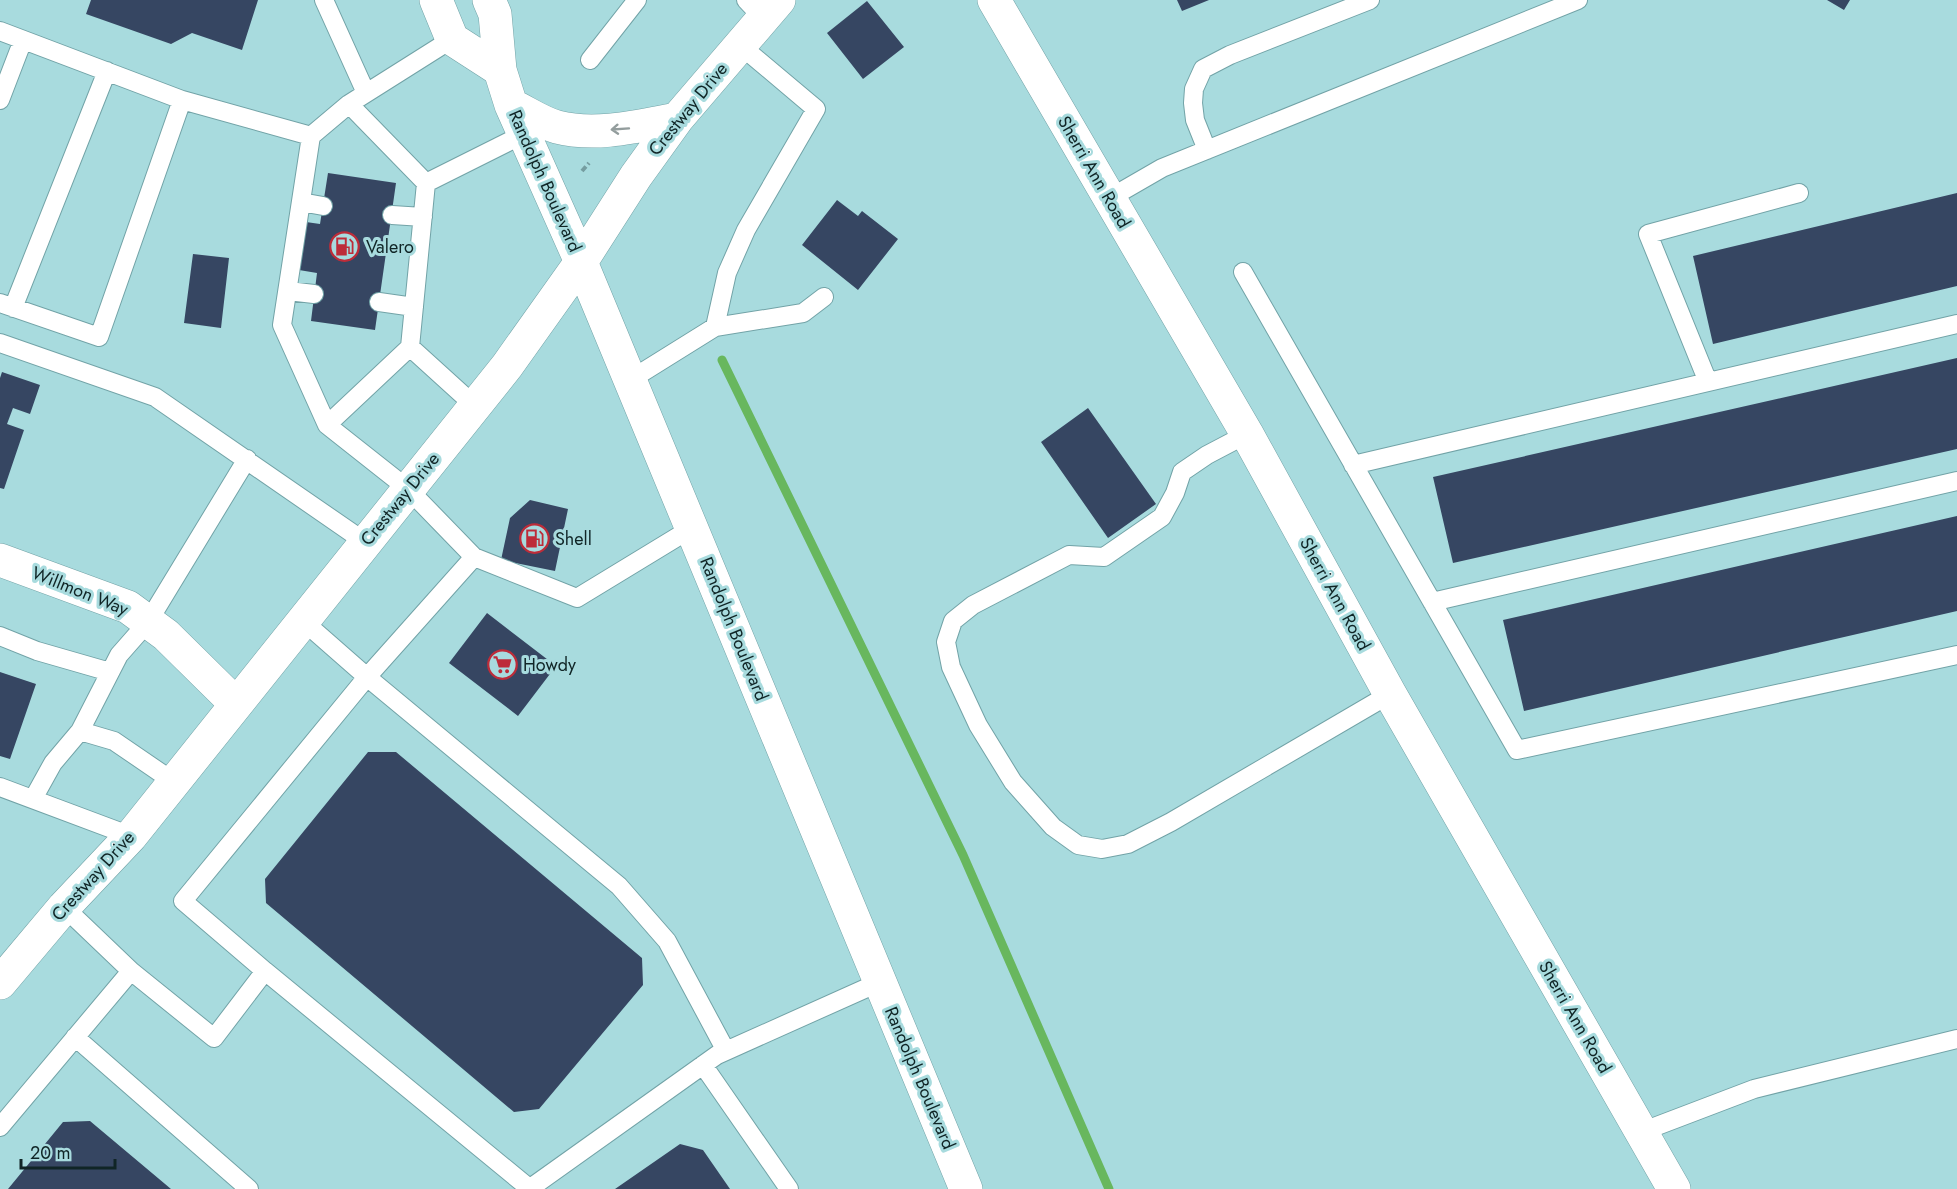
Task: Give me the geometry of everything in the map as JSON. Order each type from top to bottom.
[{"type":"main road","points":[[436,0],[452,39],[500,70]]},
{"type":"main road","name":"Randolph Boulevard","points":[[489,0],[495,14],[500,70],[518,119],[581,262],[966,1189]]},
{"type":"main road","name":"Sherri Ann Road","points":[[993,0],[1247,434],[1390,694],[1674,1189]]},
{"type":"main road","name":"Crestway Drive","points":[[0,983],[64,907],[131,836],[235,703],[507,366],[581,262],[636,176],[677,119],[740,45],[763,6]]},
{"type":"main road","points":[[518,119],[585,131],[630,128],[677,119]]},
{"type":"main road","name":"Willmon Way","points":[[0,560],[128,607],[166,635],[235,703]]},
{"type":"lane","points":[[324,0],[366,93]]},
{"type":"lane","points":[[590,60],[637,0]]},
{"type":"lane","points":[[1206,150],[1195,120],[1193,103],[1194,89],[1203,69],[1370,0]]},
{"type":"lane","points":[[1110,198],[1162,168],[1578,0]]},
{"type":"lane","points":[[0,31],[182,100],[311,136]]},
{"type":"lane","points":[[452,39],[349,104],[311,136],[282,325],[327,425],[408,489],[474,557],[577,598],[692,528]]},
{"type":"lane","points":[[0,100],[23,40]]},
{"type":"lane","points":[[715,327],[727,273],[746,230],[816,109],[740,45]]},
{"type":"lane","points":[[107,71],[6,305],[99,337],[182,100]]},
{"type":"lane","points":[[327,425],[410,347],[426,183],[349,104]]},
{"type":"lane","points":[[426,183],[518,119]]},
{"type":"lane","points":[[1708,382],[1648,234],[1799,193]]},
{"type":"lane","points":[[301,202],[323,206]]},
{"type":"lane","points":[[392,215],[423,217]]},
{"type":"lane","points":[[1243,272],[1516,750],[1957,655]]},
{"type":"lane","points":[[288,291],[314,294]]},
{"type":"lane","points":[[630,380],[715,327],[803,313],[824,297]]},
{"type":"lane","points":[[379,302],[414,307]]},
{"type":"lane","points":[[1353,465],[1957,324]]},
{"type":"lane","points":[[0,343],[155,397],[365,542]]},
{"type":"lane","points":[[410,347],[475,406]]},
{"type":"lane","points":[[1247,434],[1207,455],[1182,472],[1175,493],[1161,517],[1104,557],[1069,555],[974,604],[953,621],[946,642],[951,667],[978,725],[1013,782],[1053,827],[1078,845],[1102,849],[1128,844],[1171,822],[1390,694]]},
{"type":"lane","points":[[33,799],[53,763],[80,731],[119,656],[148,622],[247,459]]},
{"type":"lane","points":[[1432,602],[1957,482]]},
{"type":"lane","points":[[474,557],[367,677],[183,901],[529,1189],[703,1065],[726,1052],[880,981]]},
{"type":"lane","points":[[302,620],[367,677],[619,886],[667,941],[726,1052]]},
{"type":"lane","points":[[0,636],[37,651],[110,672]]},
{"type":"lane","points":[[80,731],[114,741],[174,782]]},
{"type":"lane","points":[[0,787],[131,836]]},
{"type":"lane","points":[[64,907],[131,971],[214,1038],[265,970]]},
{"type":"lane","points":[[0,1127],[131,971]]},
{"type":"lane","points":[[75,1037],[249,1189]]},
{"type":"lane","points":[[1641,1132],[1754,1089],[1957,1038]]},
{"type":"lane","points":[[703,1065],[789,1189]]},
{"type":"building","points":[[91,0],[258,0],[242,50],[192,33],[171,44],[86,14]]},
{"type":"building","points":[[1177,0],[1209,0],[1182,11]]},
{"type":"building","points":[[1827,0],[1850,0],[1844,10]]},
{"type":"building","points":[[867,1],[904,47],[863,79],[827,33]]},
{"type":"building","name":"Valero","points":[[328,173],[396,183],[375,330],[311,321],[317,273],[299,270],[306,222],[320,224]]},
{"type":"building","points":[[1957,193],[1957,286],[1713,344],[1693,256]]},
{"type":"building","points":[[837,200],[858,216],[862,211],[898,239],[858,290],[802,245]]},
{"type":"building","points":[[193,254],[229,258],[221,328],[184,323]]},
{"type":"building","points":[[1957,358],[1957,449],[1453,563],[1433,477]]},
{"type":"building","points":[[2,372],[40,385],[30,414],[13,408],[7,424],[24,430],[4,489],[0,488],[0,378]]},
{"type":"building","points":[[1088,408],[1156,504],[1108,538],[1041,442]]},
{"type":"building","name":"Shell","points":[[530,500],[568,509],[555,571],[501,560],[510,518]]},
{"type":"building","points":[[1957,516],[1957,611],[1524,711],[1503,620]]},
{"type":"building","name":"Howdy","points":[[487,613],[556,666],[518,716],[449,663]]},
{"type":"building","points":[[0,672],[36,684],[10,759],[0,756]]},
{"type":"building","points":[[368,752],[396,752],[642,958],[643,985],[539,1109],[514,1112],[266,903],[265,879]]},
{"type":"building","points":[[90,1121],[171,1189],[8,1189],[63,1122]]},
{"type":"building","points":[[680,1144],[703,1150],[730,1189],[615,1189]]},
{"type":"waterway","points":[[722,360],[963,855],[1109,1189]]},
{"type":"place","name":"Valero","points":[[345,247]]},
{"type":"place","name":"Shell","points":[[534,539]]},
{"type":"place","name":"Howdy","points":[[502,665]]}]
